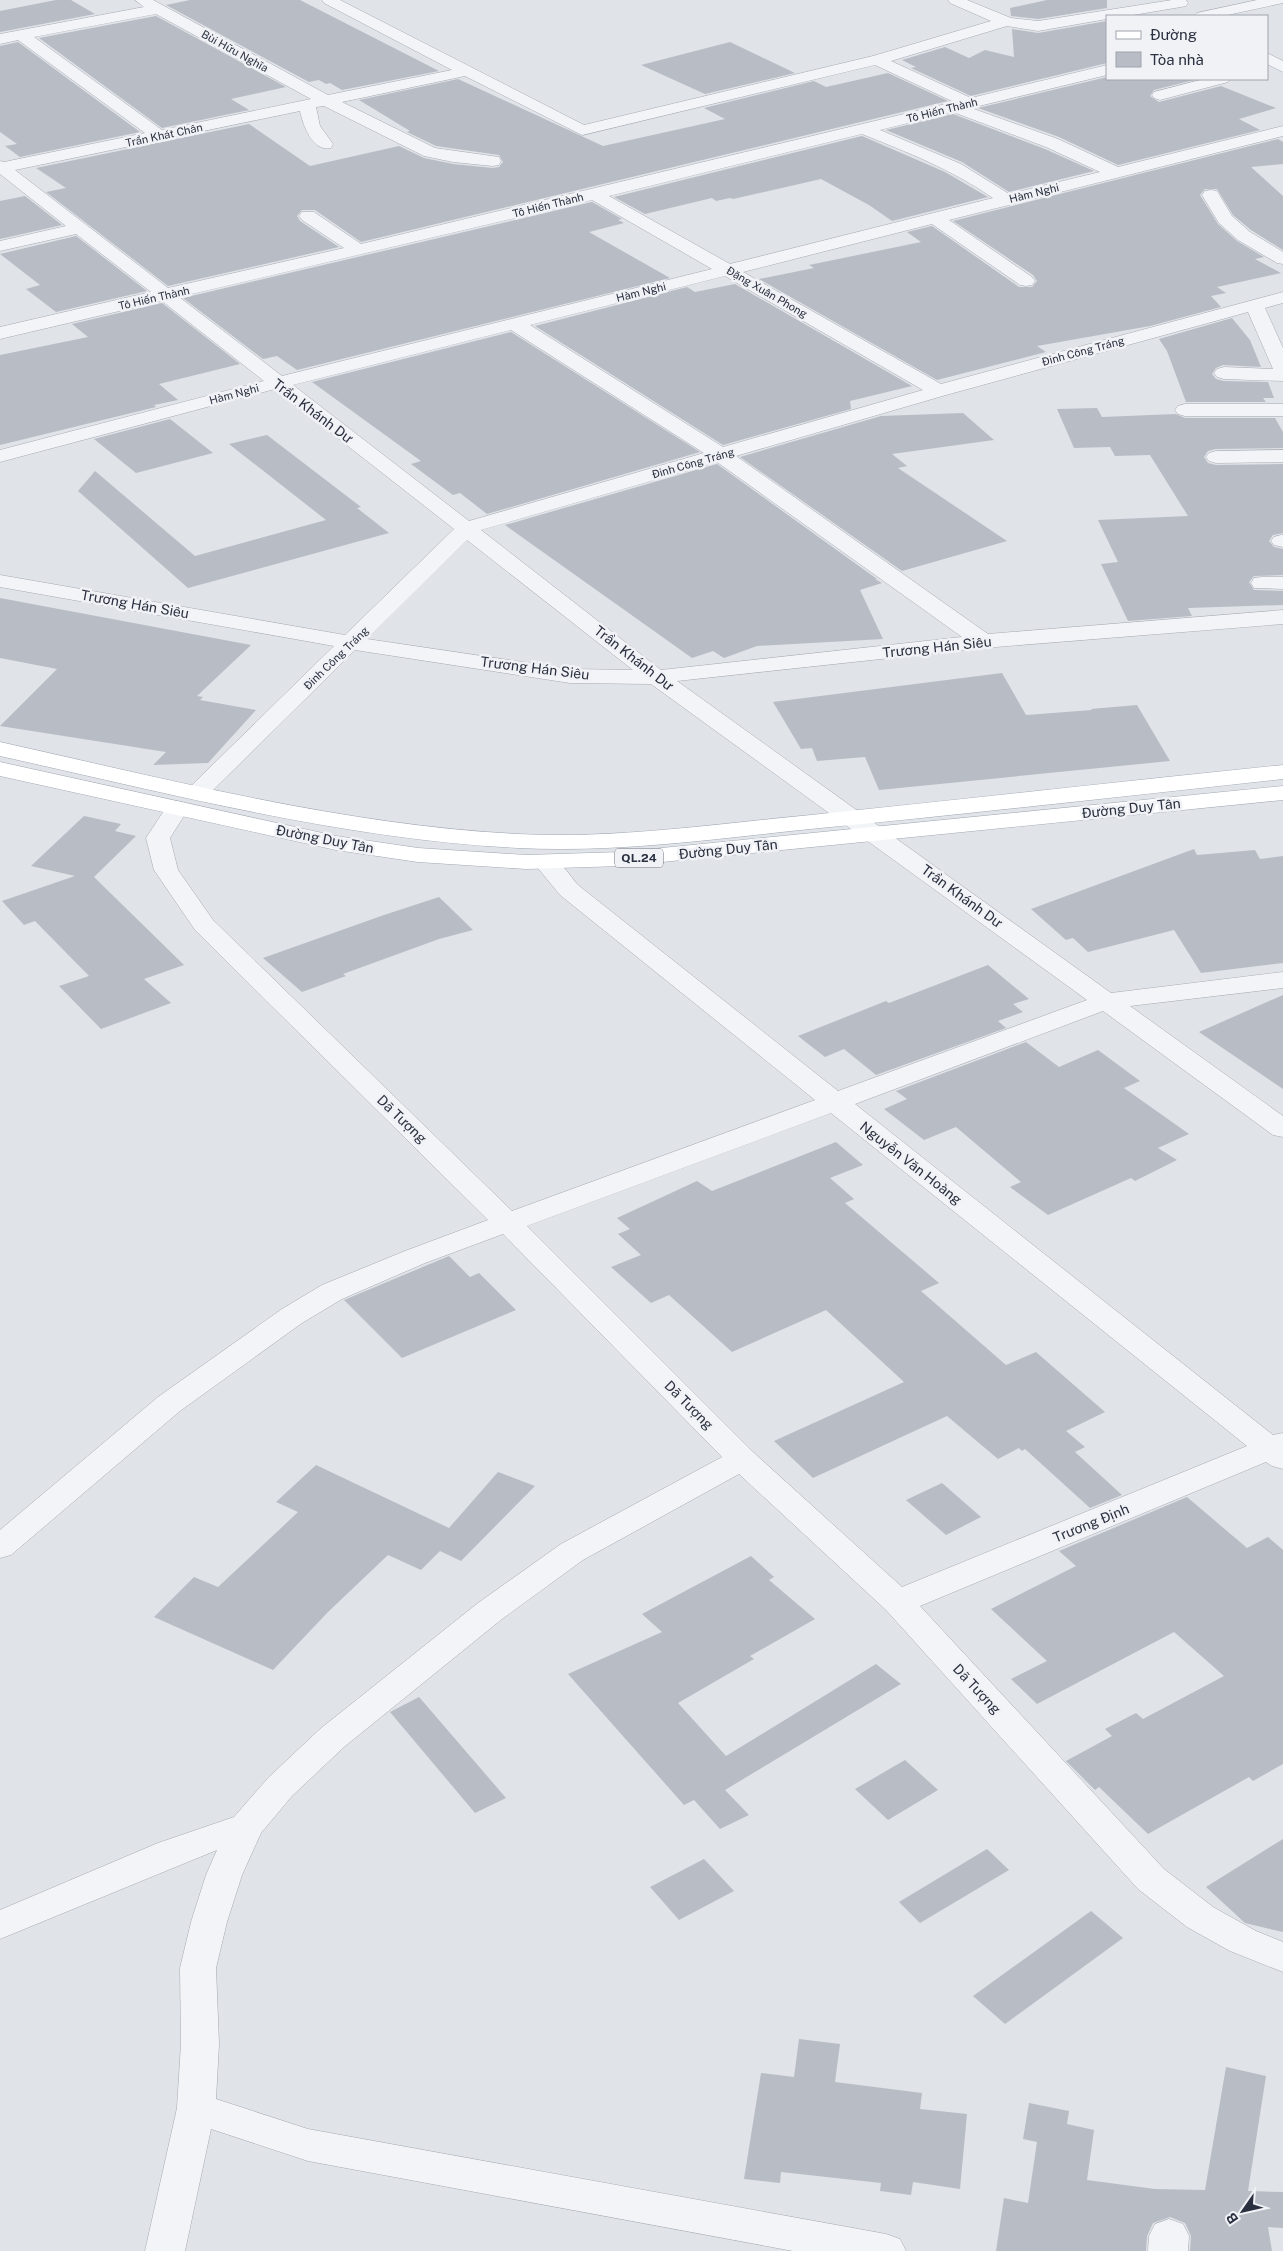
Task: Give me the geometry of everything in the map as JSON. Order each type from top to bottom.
[{"type":"main road","name":"Đường Duy Tân","points":[[0,749],[336,843],[418,855],[526,862],[622,859],[878,835],[1283,793]]},
{"type":"main road","name":"Đường Duy Tân","points":[[0,769],[187,800],[422,832],[520,841],[615,840],[854,818],[1283,772]]},
{"type":"street","name":"Bùi Hữu Nghĩa","points":[[142,0],[327,101],[425,159],[453,157],[492,160]]},
{"type":"street","points":[[329,0],[582,130],[877,60],[1005,22]]},
{"type":"street","points":[[955,0],[1005,22],[1022,26],[1038,26],[1179,2],[1194,15]]},
{"type":"street","points":[[1207,15],[1279,0]]},
{"type":"street","points":[[0,39],[159,10]]},
{"type":"street","points":[[21,35],[160,136]]},
{"type":"street","points":[[877,60],[962,105],[1032,137],[1052,143],[1116,173]]},
{"type":"street","name":"Trần Khát Chân","points":[[1,167],[160,136],[468,71]]},
{"type":"street","name":"Tô Hiến Thành","points":[[0,333],[359,250],[1101,71]]},
{"type":"street","points":[[1157,89],[1177,91],[1218,80]]},
{"type":"street","points":[[307,105],[312,127],[325,144]]},
{"type":"street","points":[[863,129],[931,156],[973,177],[1006,200]]},
{"type":"street","name":"Hàm Nghi","points":[[0,456],[277,383],[1283,131]]},
{"type":"street","name":"Trần Khánh Dư","points":[[1,167],[656,677],[878,835],[1283,1130]]},
{"type":"street","name":"Đặng Xuân Phong","points":[[594,194],[939,391]]},
{"type":"street","points":[[1211,195],[1225,219],[1244,236],[1283,259]]},
{"type":"street","points":[[308,216],[359,250]]},
{"type":"street","points":[[934,218],[1026,281]]},
{"type":"street","points":[[0,246],[80,228]]},
{"type":"street","name":"Đinh Công Tráng","points":[[187,800],[352,642],[467,528],[939,391],[1283,297]]},
{"type":"street","points":[[1254,304],[1283,369]]},
{"type":"street","points":[[515,324],[721,455],[983,642]]},
{"type":"street","points":[[1224,373],[1283,375]]},
{"type":"street","points":[[1184,410],[1283,410]]},
{"type":"street","points":[[1216,458],[1283,456]]},
{"type":"street","name":"Trương Hán Siêu","points":[[0,580],[352,642],[570,676],[656,677],[983,642],[1283,616]]},
{"type":"street","points":[[1262,583],[1283,583]]},
{"type":"street","name":"Dã Tượng","points":[[187,800],[158,838],[166,870],[204,925],[508,1224],[742,1459],[898,1602],[1151,1879],[1200,1917],[1243,1941],[1283,1958]]},
{"type":"street","name":"Nguyễn Văn Hoàng","points":[[544,861],[569,890],[834,1103],[1279,1450]]},
{"type":"street","points":[[0,1546],[169,1404],[292,1316],[332,1292],[416,1257],[1107,1001],[1283,980]]},
{"type":"street","name":"Trương Định","points":[[898,1602],[1279,1450]]},
{"type":"street","points":[[165,2251],[196,2108],[200,2044],[198,1968],[209,1922],[224,1875],[246,1826],[280,1787],[332,1738],[490,1611],[572,1552],[742,1459]]},
{"type":"street","points":[[0,1925],[170,1853],[246,1826]]},
{"type":"street","points":[[196,2108],[308,2145],[886,2251]]},
{"type":"building","points":[[56,0],[71,0],[95,14],[0,32],[0,11]]},
{"type":"building","points":[[190,0],[300,0],[439,71],[342,90],[330,83],[326,84],[319,80],[309,82],[166,5]]},
{"type":"building","points":[[1047,0],[1107,0],[1107,8],[1038,19],[1011,16],[1010,8]]},
{"type":"building","points":[[156,16],[286,87],[231,99],[249,110],[162,128],[39,38]]},
{"type":"building","points":[[1106,21],[1106,63],[971,96],[911,68],[916,67],[902,60],[945,47],[969,58],[985,50],[1014,57],[1012,29],[1038,33]]},
{"type":"building","points":[[18,42],[140,132],[20,157],[5,146],[17,144],[0,132],[0,46]]},
{"type":"building","points":[[730,42],[795,73],[705,94],[641,65]]},
{"type":"building","points":[[888,73],[948,101],[361,242],[315,210],[302,210],[297,216],[300,221],[339,247],[168,286],[46,192],[66,188],[36,168],[249,124],[310,166],[399,146],[424,158],[453,164],[493,168],[499,167],[503,162],[499,155],[436,146],[407,132],[410,131],[359,100],[458,79],[603,146],[725,119],[704,108],[814,81],[826,87]]},
{"type":"building","points":[[1106,77],[1106,80],[1194,80],[1154,90],[1150,96],[1159,102],[1221,86],[1276,108],[1239,119],[1260,130],[1118,165],[1059,137],[978,108]]},
{"type":"building","points":[[953,114],[1045,149],[1094,171],[1009,192],[962,162],[886,130]]},
{"type":"building","points":[[862,136],[945,172],[988,197],[892,221],[869,205],[821,179],[733,199],[716,201],[712,198],[645,214],[614,197]]},
{"type":"building","points":[[1278,139],[1283,142],[1283,164],[1251,167],[1283,196],[1283,250],[1251,230],[1233,215],[1217,189],[1205,189],[1200,195],[1218,224],[1237,241],[1264,257],[1255,259],[1281,273],[1217,287],[1226,293],[1211,296],[1221,307],[1150,326],[1037,346],[1046,352],[937,380],[759,279],[814,268],[809,265],[921,242],[907,232],[932,226],[1019,287],[1032,287],[1037,281],[1033,275],[953,221]]},
{"type":"building","points":[[25,196],[62,225],[0,239],[0,201]]},
{"type":"building","points":[[592,202],[622,219],[618,220],[624,223],[589,232],[670,278],[297,370],[277,356],[263,359],[183,298]]},
{"type":"building","points":[[76,236],[147,291],[56,312],[26,289],[40,285],[0,254]]},
{"type":"building","points":[[735,284],[912,386],[850,401],[851,409],[723,445],[535,326],[687,287],[695,292]]},
{"type":"building","points":[[162,303],[240,364],[159,384],[178,400],[0,445],[0,355],[88,337],[72,324]]},
{"type":"building","points":[[1232,318],[1250,340],[1261,367],[1223,365],[1216,368],[1212,374],[1216,379],[1224,381],[1268,382],[1274,398],[1263,398],[1266,402],[1186,402],[1167,351],[1159,339]]},
{"type":"building","points":[[511,332],[700,452],[487,514],[460,493],[453,495],[411,464],[421,461],[312,382]]},
{"type":"building","points":[[1097,408],[1102,417],[1176,414],[1185,418],[1275,418],[1283,432],[1283,448],[1216,449],[1208,451],[1204,457],[1208,463],[1216,465],[1283,464],[1283,533],[1273,535],[1269,541],[1274,547],[1283,549],[1283,575],[1254,576],[1249,582],[1254,590],[1283,591],[1283,605],[1188,608],[1192,616],[1128,621],[1101,564],[1118,562],[1098,520],[1188,516],[1150,455],[1115,456],[1110,447],[1074,448],[1057,409]]},
{"type":"building","points":[[963,413],[994,440],[892,454],[907,466],[898,468],[1007,541],[902,571],[740,457],[881,416]]},
{"type":"building","points":[[170,419],[213,453],[136,473],[94,439]]},
{"type":"building","points":[[267,435],[361,507],[357,508],[389,533],[188,588],[78,491],[95,471],[195,556],[326,520],[229,444]]},
{"type":"building","points":[[717,464],[882,583],[860,590],[883,639],[757,646],[724,658],[713,651],[692,658],[505,525]]},
{"type":"building","points":[[0,598],[251,645],[197,696],[203,697],[200,700],[256,710],[208,763],[153,765],[166,752],[0,726],[57,669],[0,658]]},
{"type":"building","points":[[1002,673],[1026,715],[1137,705],[1170,761],[879,790],[865,757],[817,761],[812,748],[801,749],[773,702]]},
{"type":"building","points":[[84,816],[121,824],[115,831],[136,836],[94,877],[184,965],[144,979],[171,1003],[101,1029],[59,986],[89,976],[35,921],[24,925],[2,901],[75,876],[31,866]]},
{"type":"building","points":[[1194,849],[1197,855],[1255,850],[1260,859],[1283,856],[1283,963],[1201,973],[1174,930],[1088,952],[1073,938],[1066,940],[1031,909]]},
{"type":"building","points":[[439,897],[473,930],[439,939],[343,974],[346,976],[302,992],[263,958],[384,915]]},
{"type":"building","points":[[988,965],[1029,999],[1013,1004],[1023,1012],[998,1021],[1006,1028],[876,1075],[844,1049],[825,1057],[798,1036],[886,1001],[889,1003]]},
{"type":"building","points":[[1283,995],[1283,1089],[1199,1032]]},
{"type":"building","points":[[1026,1042],[1059,1067],[1098,1050],[1140,1081],[1124,1088],[1189,1134],[1158,1148],[1177,1160],[1135,1181],[1131,1178],[1048,1215],[1010,1187],[1021,1182],[956,1127],[924,1140],[884,1109],[907,1099],[896,1091]]},
{"type":"building","points":[[836,1142],[863,1165],[830,1178],[854,1199],[845,1203],[939,1283],[921,1291],[1006,1365],[1036,1352],[1105,1412],[1066,1431],[1085,1447],[1075,1452],[1122,1495],[1090,1508],[1025,1449],[1022,1451],[1019,1448],[998,1459],[947,1416],[813,1478],[774,1441],[904,1382],[826,1310],[732,1352],[669,1295],[651,1303],[611,1267],[641,1255],[618,1234],[630,1229],[617,1218],[697,1181],[712,1191]]},
{"type":"building","points":[[449,1256],[470,1277],[479,1273],[516,1310],[402,1358],[344,1300]]},
{"type":"building","points":[[316,1465],[449,1528],[498,1472],[535,1486],[461,1561],[440,1551],[421,1570],[388,1555],[328,1612],[273,1670],[154,1617],[194,1577],[218,1587],[279,1530],[298,1512],[276,1502]]},
{"type":"building","points":[[942,1483],[981,1517],[946,1535],[906,1500]]},
{"type":"building","points":[[1187,1497],[1247,1548],[1268,1537],[1283,1550],[1283,1764],[1253,1781],[1249,1777],[1148,1834],[1099,1787],[1095,1790],[1066,1761],[1112,1736],[1105,1729],[1136,1713],[1143,1719],[1224,1676],[1174,1632],[1037,1704],[1011,1679],[1047,1661],[991,1609],[1076,1566],[1059,1551]]},
{"type":"building","points":[[751,1556],[774,1577],[769,1580],[815,1619],[750,1656],[754,1659],[678,1703],[726,1756],[876,1664],[901,1684],[725,1790],[749,1815],[720,1829],[694,1800],[684,1805],[568,1674],[662,1632],[642,1614]]},
{"type":"building","points":[[419,1697],[506,1798],[475,1813],[390,1712]]},
{"type":"building","points":[[905,1760],[938,1790],[888,1820],[855,1789]]},
{"type":"building","points":[[1283,1839],[1283,1932],[1245,1923],[1206,1887]]},
{"type":"building","points":[[987,1849],[1009,1870],[920,1923],[899,1902]]},
{"type":"building","points":[[704,1859],[734,1891],[679,1920],[650,1887]]},
{"type":"building","points":[[1091,1911],[1123,1938],[1005,2024],[973,1996]]},
{"type":"building","points":[[799,2039],[840,2044],[835,2082],[922,2093],[920,2109],[967,2114],[960,2189],[913,2182],[911,2195],[880,2191],[881,2183],[781,2172],[780,2183],[744,2179],[761,2073],[794,2077]]},
{"type":"building","points":[[1226,2067],[1266,2076],[1248,2191],[1283,2192],[1283,2228],[1268,2227],[1272,2251],[1190,2251],[1191,2236],[1185,2223],[1170,2217],[1153,2223],[1147,2236],[1146,2251],[996,2251],[1004,2198],[1028,2203],[1037,2142],[1023,2139],[1029,2103],[1069,2111],[1067,2124],[1094,2130],[1087,2180],[1155,2189],[1205,2190]]}]
